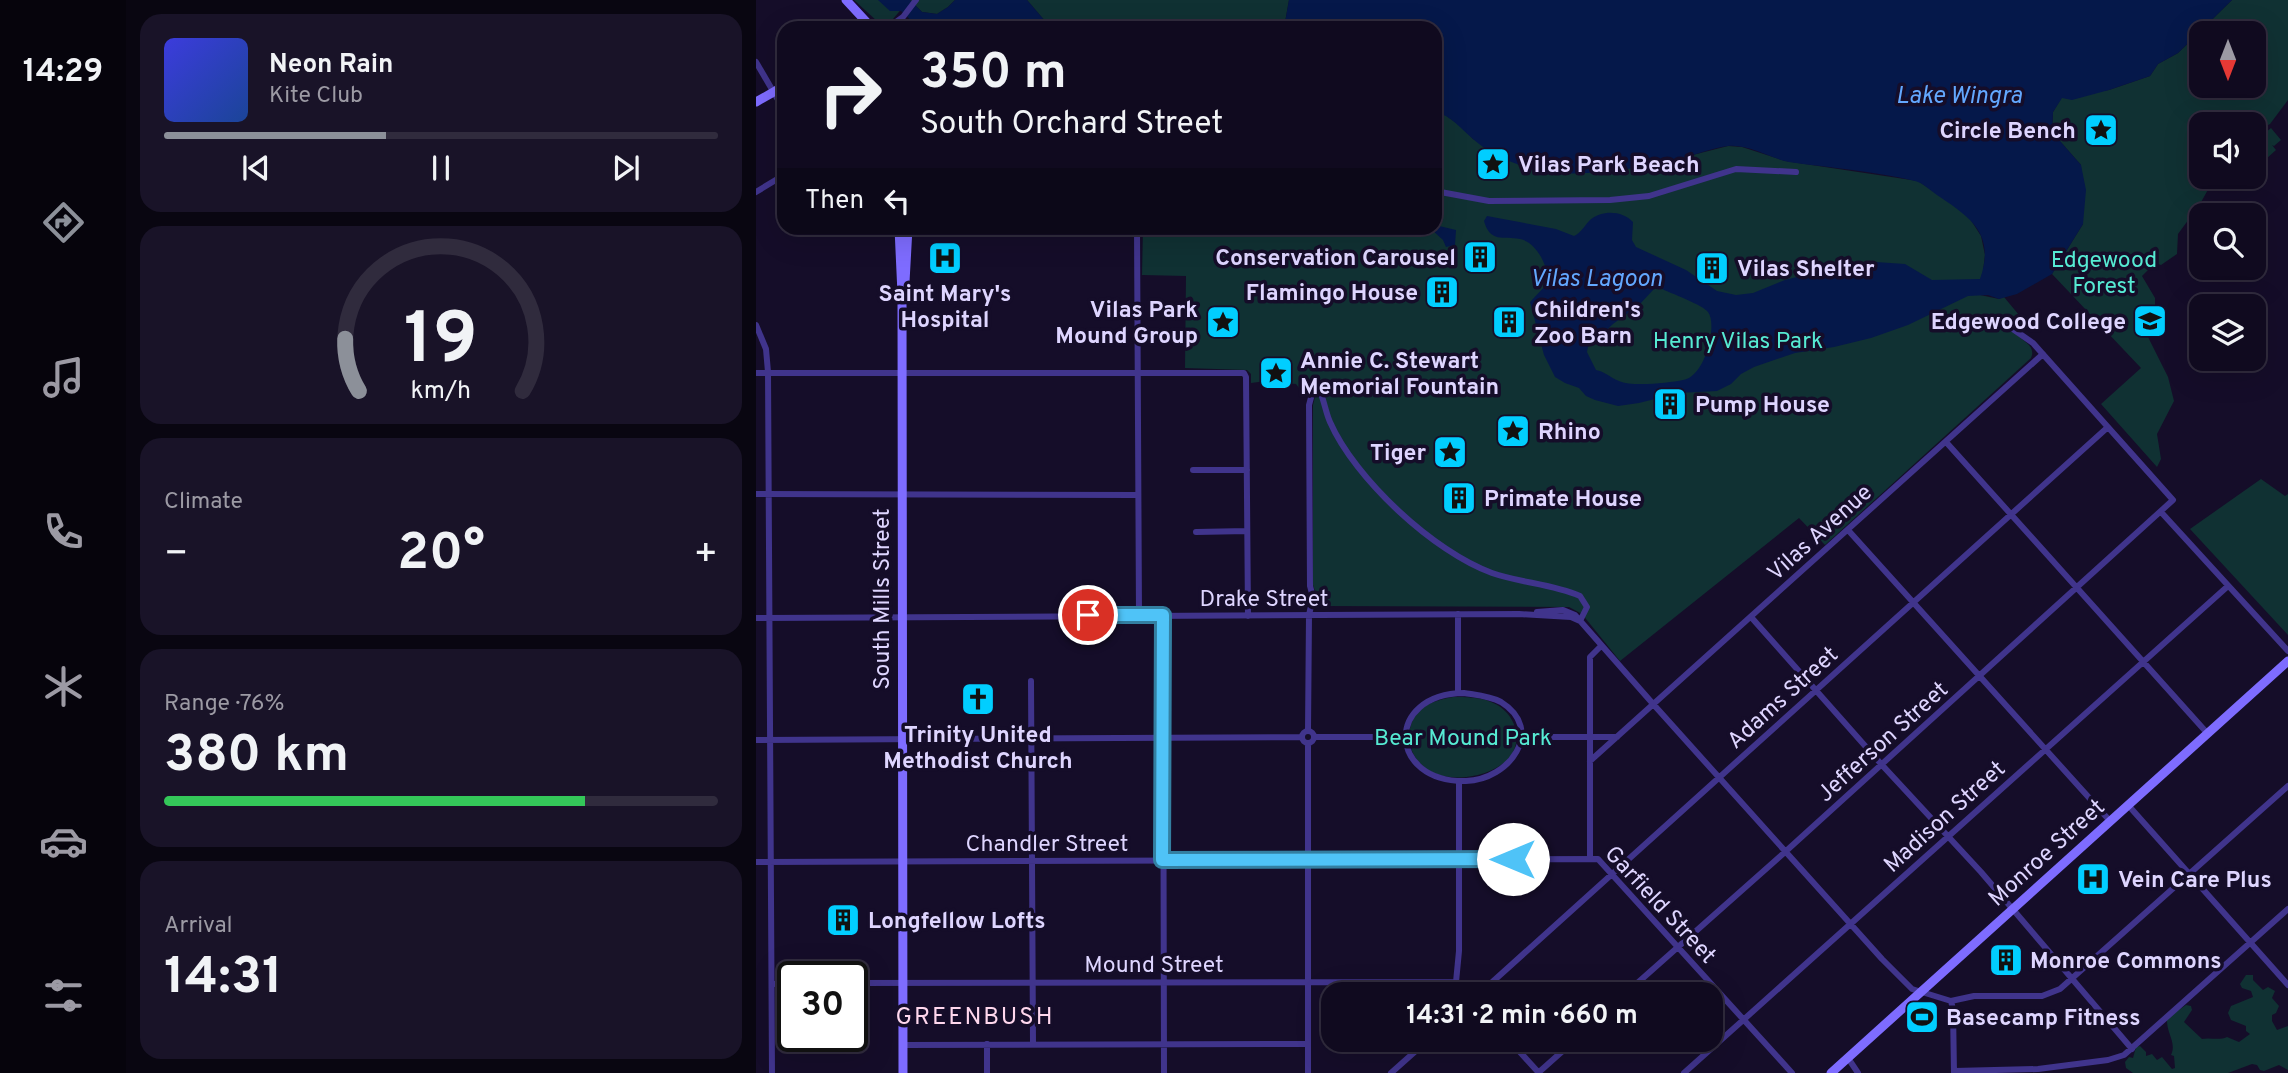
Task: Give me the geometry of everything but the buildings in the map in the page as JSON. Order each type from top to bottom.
[{"type":"street","points":[[846,0],[866,21]]},
{"type":"street","points":[[898,21],[916,0]]},
{"type":"street","points":[[756,62],[777,97]]},
{"type":"street","points":[[756,102],[777,90]]},
{"type":"street","points":[[1442,192],[1489,201],[1585,201],[1649,195],[1736,169],[1796,172]]},
{"type":"street","points":[[756,191],[777,180]]},
{"type":"street","name":"South Mills Street","points":[[899,235],[902,294],[902,1073]]},
{"type":"street","name":"South Mills Street","points":[[902,294],[908,235]]},
{"type":"street","points":[[1137,235],[1139,615]]},
{"type":"street","points":[[1976,317],[1998,321],[2024,334],[2043,354],[2174,500],[2161,512],[2288,651]]},
{"type":"street","points":[[756,325],[766,349],[768,372],[772,1073]]},
{"type":"street","name":"Vilas Avenue","points":[[1590,761],[2043,354]]},
{"type":"street","points":[[756,373],[1242,373],[1246,375],[1248,616]]},
{"type":"street","points":[[1308,730],[1309,615],[1313,597],[1310,586],[1309,405],[1312,394],[1318,387],[1329,421],[1364,476],[1430,537],[1491,573],[1580,596],[1587,607],[1580,621],[1601,646],[1910,988],[1951,1001],[1974,996],[2044,995],[2060,989],[2288,786]]},
{"type":"street","name":"Adams Street","points":[[1492,982],[2108,427]]},
{"type":"street","points":[[1945,442],[2208,734]]},
{"type":"street","points":[[1193,470],[1247,470]]},
{"type":"street","points":[[756,494],[1139,495]]},
{"type":"street","name":"Jefferson Street","points":[[1638,982],[1786,852],[2161,512]]},
{"type":"street","points":[[1848,530],[2110,821]]},
{"type":"street","points":[[1196,532],[1247,531]]},
{"type":"street","name":"Madison Street","points":[[1684,1073],[2228,586]]},
{"type":"street","points":[[1458,614],[1458,693]]},
{"type":"street","name":"Drake Street","points":[[756,618],[1520,614],[1571,617],[1580,621]]},
{"type":"street","points":[[1163,615],[1164,1073]]},
{"type":"street","points":[[1751,617],[2012,908],[2132,1049]]},
{"type":"street","name":"Garfield Street","points":[[1601,646],[1590,657],[1590,859],[1602,861],[1792,1073]]},
{"type":"street","name":"Monroe Street","points":[[1831,1073],[2288,661]]},
{"type":"street","points":[[1031,681],[1033,1044]]},
{"type":"street","points":[[1458,693],[1478,695],[1502,703],[1516,718],[1521,737],[1516,753],[1502,770],[1479,779],[1459,780],[1431,775],[1420,769],[1410,757],[1405,737],[1410,718],[1423,704],[1436,697],[1458,693]]},
{"type":"street","points":[[1302,737],[1304,731],[1308,730]]},
{"type":"street","points":[[1308,730],[1314,737]]},
{"type":"street","points":[[756,740],[1302,737]]},
{"type":"street","points":[[1302,737],[1308,743]]},
{"type":"street","points":[[1308,1073],[1308,743],[1314,737],[1405,737]]},
{"type":"street","points":[[1521,737],[1618,737]]},
{"type":"street","points":[[1456,982],[1460,951],[1459,780]]},
{"type":"street","points":[[2128,805],[2288,985]]},
{"type":"street","name":"Chandler Street","points":[[756,862],[1590,859]]},
{"type":"street","points":[[1951,1001],[1954,1072],[2059,1067],[2119,1057],[2132,1049],[2288,909]]},
{"type":"street","name":"Mound Street","points":[[868,983],[1456,982]]},
{"type":"street","points":[[772,984],[777,984]]},
{"type":"street","points":[[987,1044],[987,1073]]},
{"type":"street","points":[[902,1045],[1308,1044]]},
{"type":"street","points":[[1391,1073],[1415,1052]]},
{"type":"street","points":[[1520,1052],[1538,1073],[1562,1052]]},
{"type":"street","points":[[1847,1058],[1858,1073]]},
{"type":"green space","points":[[854,0],[909,0],[893,19],[877,21]]},
{"type":"green space","points":[[910,0],[955,0],[937,14],[922,12]]},
{"type":"green space","points":[[1027,0],[1289,0],[1285,21],[1045,21]]},
{"type":"green space","name":"Edgewood Forest","points":[[2232,0],[2288,0],[2288,100],[2266,126],[2266,112],[2189,112],[2189,189],[2208,189],[2201,203],[2189,203],[2189,219],[2178,234],[2177,254],[2161,265],[2155,263],[2142,276],[2155,298],[2155,311],[2145,331],[2168,377],[2174,401],[2157,434],[2161,459],[2157,467],[2101,404],[2141,368],[2052,274],[2083,224],[2081,165],[2052,132],[2053,112],[2062,97],[2109,90],[2150,76],[2158,64],[2178,53],[2189,42],[2189,98],[2266,98],[2266,21],[2211,21]]},
{"type":"green space","name":"Henry Vilas Park","points":[[1442,114],[1462,127],[1473,139],[1525,167],[1554,172],[1604,171],[1640,166],[1728,146],[1742,147],[1785,161],[1918,181],[1967,214],[1981,236],[1985,255],[1980,295],[1999,299],[2004,297],[2029,327],[2017,335],[2031,348],[2032,354],[2031,358],[1825,545],[1799,518],[1620,661],[1582,614],[1569,607],[1320,606],[1313,585],[1313,405],[1315,397],[1324,392],[1324,384],[1311,381],[1303,389],[1296,384],[1285,383],[1282,379],[1251,383],[1251,374],[1247,370],[1185,368],[1186,276],[1142,275],[1143,235],[1442,235]]},
{"type":"green space","points":[[2271,128],[2281,140],[2272,145],[2276,150],[2266,159],[2266,132]]},
{"type":"green space","points":[[2261,479],[2285,496],[2288,494],[2288,635],[2190,529]]},
{"type":"green space","name":"Bear Mound Park","points":[[1453,697],[1486,700],[1506,712],[1512,720],[1517,737],[1512,754],[1505,762],[1475,776],[1451,777],[1430,771],[1416,758],[1409,735],[1413,720],[1426,706]]},
{"type":"green space","points":[[2246,975],[2253,975],[2253,980],[2263,990],[2268,987],[2275,991],[2272,998],[2279,1006],[2272,1015],[2272,1021],[2277,1030],[2288,1026],[2288,1070],[2279,1065],[2264,1071],[2252,1064],[2228,1073],[2133,1073],[2126,1068],[2125,1062],[2129,1057],[2133,1058],[2136,1047],[2140,1046],[2146,1056],[2152,1054],[2157,1060],[2162,1057],[2172,1069],[2175,1068],[2167,1018],[2186,1005],[2191,1006],[2192,1010],[2184,1022],[2202,1039],[2227,1037],[2239,1042],[2250,1034],[2246,1031],[2246,1026],[2231,1020],[2228,1013],[2231,1006],[2253,997],[2251,991],[2242,988],[2240,984]]},
{"type":"water","points":[[878,0],[910,0],[922,12],[937,14],[955,0],[1027,0],[1045,21],[912,21],[901,11],[890,11]]},
{"type":"water","name":"Lake Wingra","points":[[1289,0],[2232,0],[2211,21],[2189,21],[2189,42],[2178,53],[2158,64],[2150,76],[2072,100],[2062,98],[2053,112],[2052,132],[2081,165],[2086,190],[2083,224],[2052,274],[2017,294],[1999,299],[1988,295],[1968,296],[1908,325],[1871,338],[1795,353],[1754,367],[1717,391],[1679,393],[1618,406],[1586,396],[1579,388],[1555,377],[1544,355],[1530,302],[1548,283],[1544,263],[1537,250],[1526,241],[1498,237],[1490,233],[1484,221],[1487,216],[1556,229],[1574,236],[1595,216],[1618,214],[1633,222],[1632,240],[1636,247],[1686,270],[1717,291],[1736,295],[1753,293],[1785,280],[1840,266],[1876,262],[1905,264],[1932,280],[1980,279],[1985,250],[1977,228],[1960,211],[1918,182],[1868,172],[1789,162],[1744,147],[1722,147],[1630,169],[1564,173],[1519,165],[1490,152],[1442,114],[1442,21],[1285,21]],"holes":[[[1660,288],[1708,312],[1711,319],[1710,338],[1703,361],[1691,377],[1683,380],[1625,383],[1596,370],[1587,352],[1588,347],[1639,305],[1654,289]]]},
{"type":"water","points":[[1442,227],[1456,230],[1455,245],[1446,247],[1438,235],[1442,235]]},
{"type":"place","name":"Circle Bench","points":[[2101,130]]},
{"type":"place","name":"Vilas Park Beach","points":[[1493,164]]},
{"type":"place","name":"Conservation Carousel","points":[[1480,257]]},
{"type":"place","name":"Saint Mary's Hospital","points":[[945,258]]},
{"type":"place","name":"Vilas Shelter","points":[[1712,268]]},
{"type":"place","name":"Flamingo House","points":[[1442,292]]},
{"type":"place","name":"Edgewood College","points":[[2150,321]]},
{"type":"place","name":"Vilas Park Mound Group","points":[[1223,322]]},
{"type":"place","name":"Children's Zoo Barn","points":[[1509,322]]},
{"type":"place","name":"Annie C. Stewart Memorial Fountain","points":[[1276,373]]},
{"type":"place","name":"Pump House","points":[[1670,404]]},
{"type":"place","name":"Rhino","points":[[1513,431]]},
{"type":"place","name":"Tiger","points":[[1450,452]]},
{"type":"place","name":"Primate House","points":[[1459,498]]},
{"type":"place","name":"Trinity United Methodist Church","points":[[978,699]]},
{"type":"place","name":"Vein Care Plus","points":[[2093,879]]},
{"type":"place","name":"Longfellow Lofts","points":[[843,920]]},
{"type":"place","name":"Monroe Commons","points":[[2006,960]]},
{"type":"place","name":"Basecamp Fitness","points":[[1922,1017]]},
{"type":"district","name":"GREENBUSH","points":[[975,1016]]},
{"type":"route","points":[[1088,615],[1163,615],[1162,860],[1513,859]]},
{"type":"water label","name":"Vilas Lagoon","points":[[1596,278]]}]
